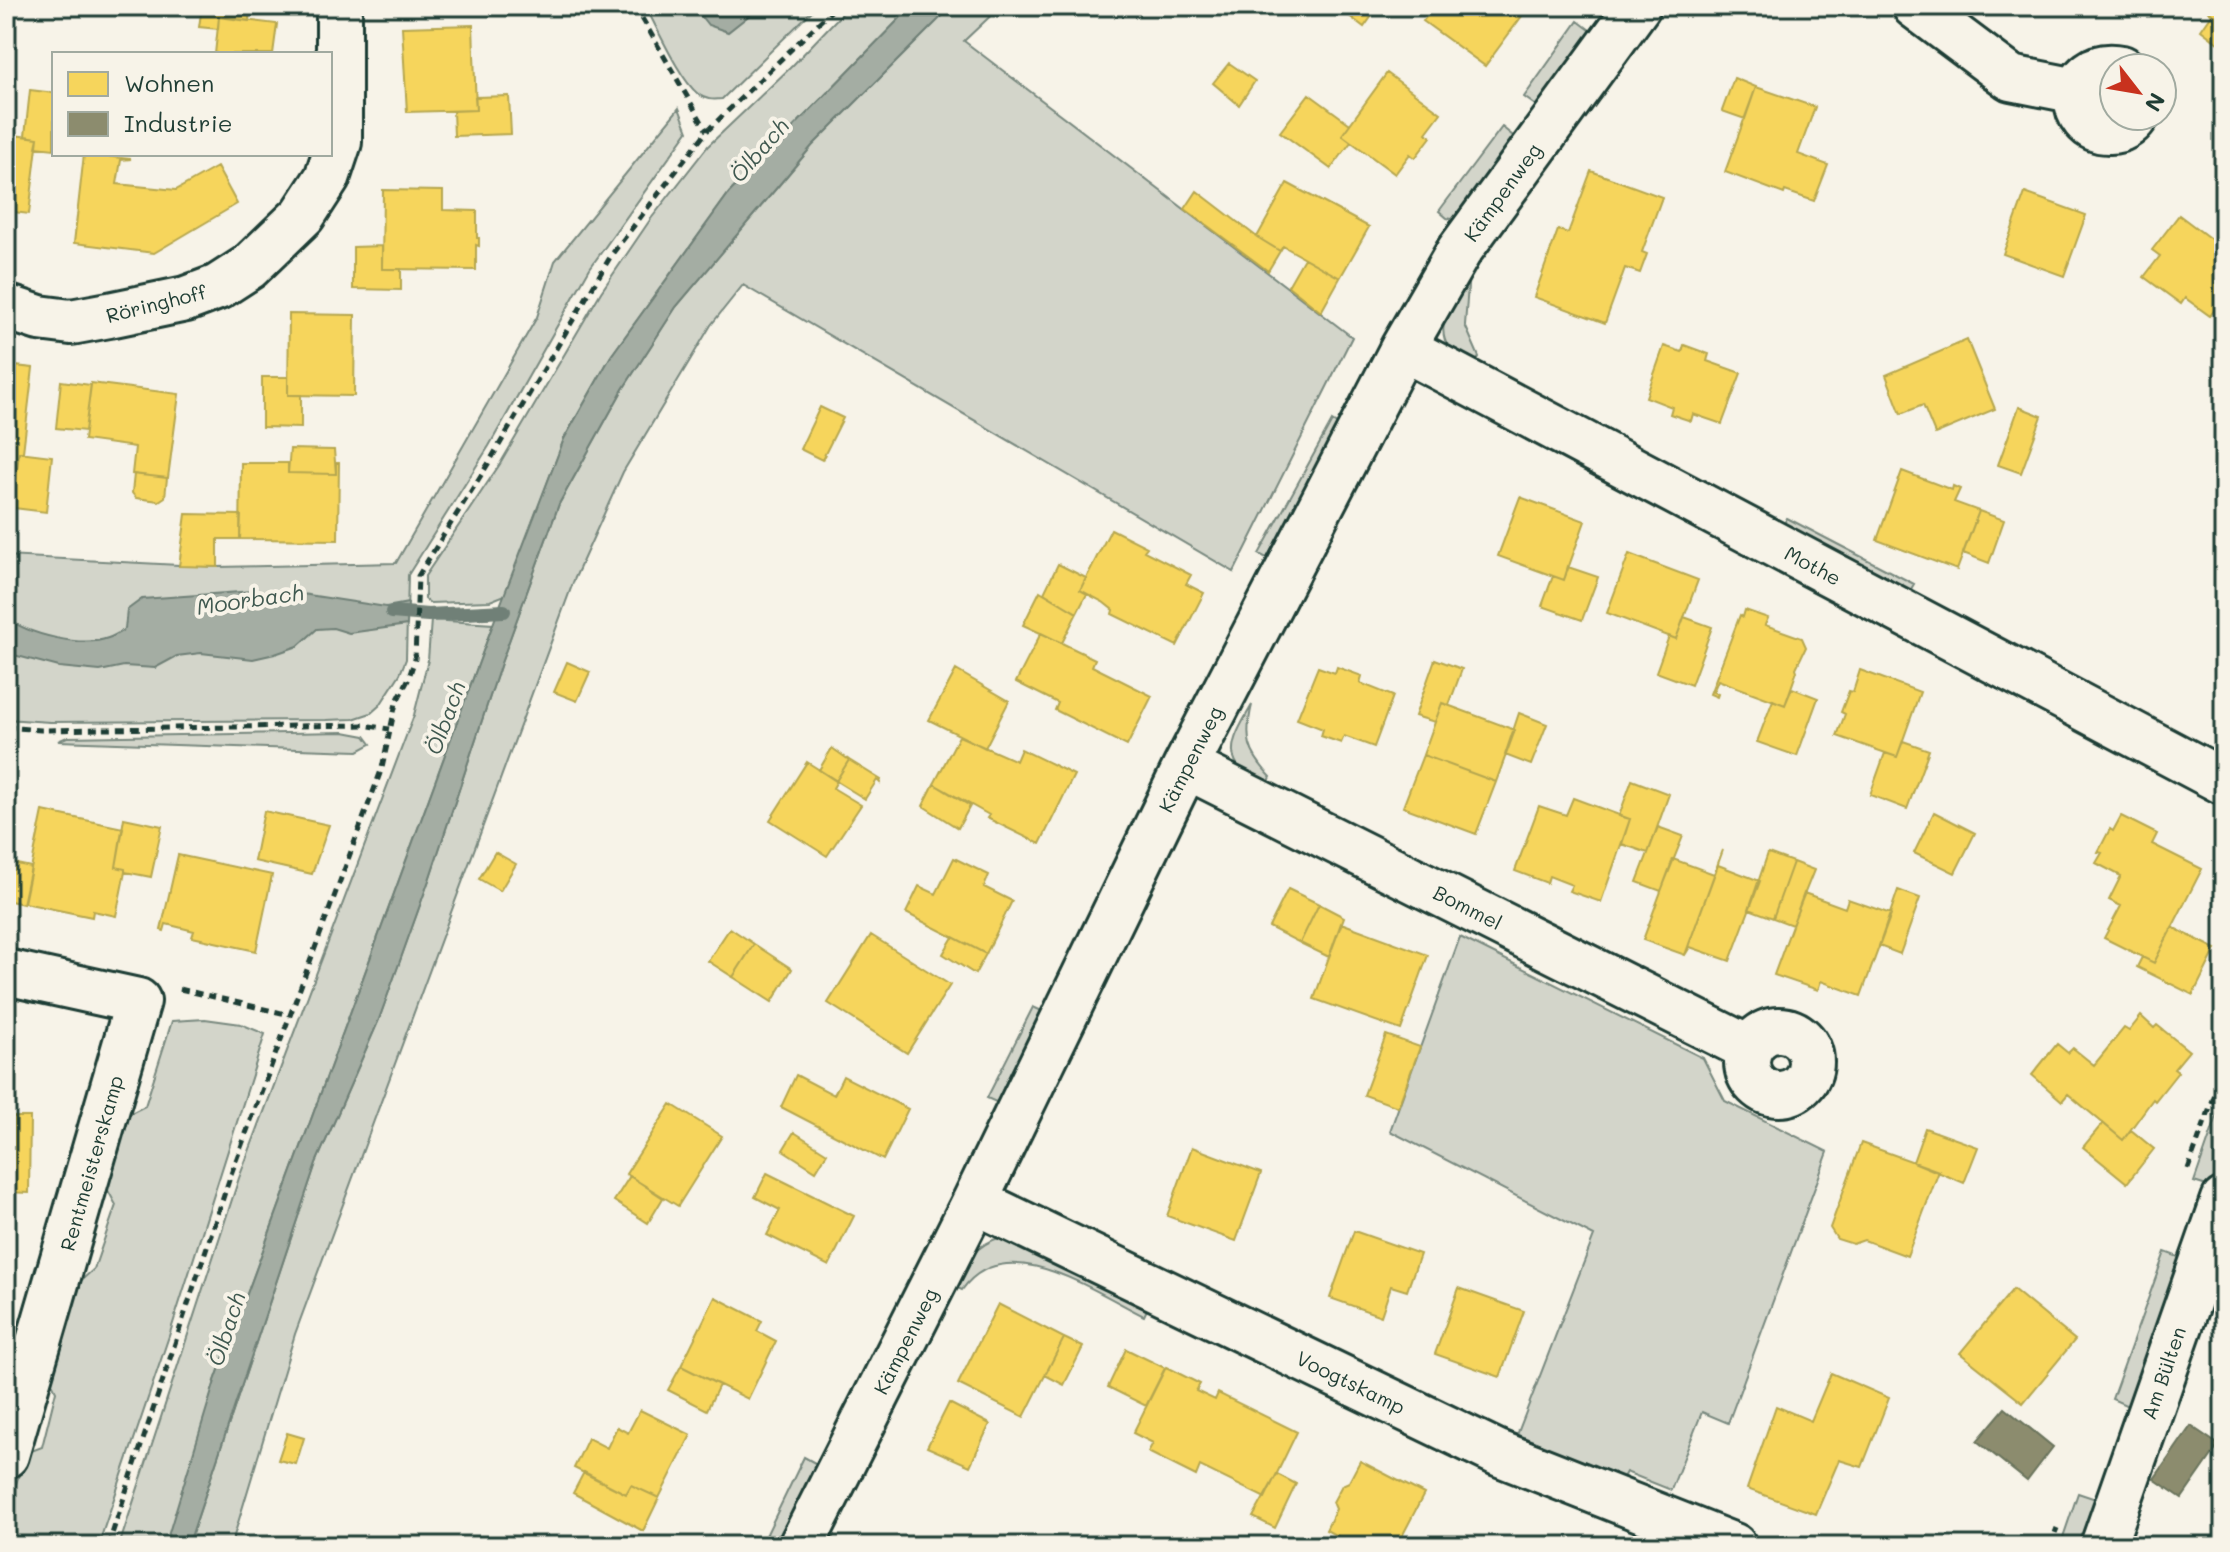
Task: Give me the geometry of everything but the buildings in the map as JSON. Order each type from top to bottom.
[{"type":"street","name":"Röringhoff","points":[[6,307],[39,318],[71,322],[186,299],[218,287],[249,267],[303,215],[327,178],[339,142],[339,6]]},
{"type":"street","name":"Kämpenweg","points":[[801,1546],[975,1201],[1186,766],[1403,348],[1459,251],[1638,6]]},
{"type":"street","points":[[1915,6],[2011,78],[2077,91]]},
{"type":"street","points":[[2098,68],[2090,72],[2077,91],[2079,112],[2093,127],[2098,128]]},
{"type":"street","name":"Mothe","points":[[1403,348],[2224,782]]},
{"type":"street","name":"Bommel","points":[[1186,766],[1750,1049]]},
{"type":"street","points":[[6,972],[138,1001]]},
{"type":"street","name":"Rentmeisterskamp","points":[[6,1455],[138,1001]]},
{"type":"street","name":"Am Bülten","points":[[2103,1546],[2224,1200]]},
{"type":"street","name":"Voogtskamp","points":[[975,1201],[1498,1453],[1734,1546]]},
{"type":"path","points":[[635,6],[707,131]]},
{"type":"path","points":[[108,1546],[231,1174],[382,768],[396,703],[415,659],[418,576],[612,254],[707,131],[836,6]]},
{"type":"path","points":[[6,727],[41,730],[364,725],[389,729]]},
{"type":"path","points":[[138,1001],[173,987],[290,1015]]},
{"type":"shaded area","points":[[645,6],[817,6],[722,99],[716,99],[701,96],[691,87]]},
{"type":"shaded area","points":[[849,6],[912,6],[729,193],[611,356],[564,439],[505,595],[490,601],[430,603],[425,599],[425,576],[500,464],[601,292],[650,220],[708,146],[792,66]]},
{"type":"shaded area","points":[[952,6],[1001,6],[964,41],[1352,337],[1234,572],[743,285],[711,325],[623,472],[574,580],[295,1334],[231,1546],[188,1546],[316,1163],[378,1022],[559,504],[623,389],[676,307],[812,146]]},
{"type":"shaded area","points":[[1578,21],[1598,36],[1545,112],[1524,97]]},
{"type":"shaded area","points":[[679,108],[688,131],[590,268],[489,446],[408,575],[406,659],[380,705],[371,713],[353,719],[50,722],[6,719],[6,556],[218,567],[396,563],[537,317],[555,261]]},
{"type":"shaded area","points":[[1502,127],[1518,140],[1456,220],[1447,218],[1439,211]]},
{"type":"shaded area","points":[[1469,273],[1465,325],[1479,357],[1473,369],[1451,351],[1444,339],[1443,329],[1448,309]]},
{"type":"shaded area","points":[[1332,421],[1348,431],[1280,565],[1259,554]]},
{"type":"shaded area","points":[[1787,518],[1914,584],[1907,596],[1781,529]]},
{"type":"shaded area","points":[[431,620],[493,624],[215,1381],[170,1546],[119,1546],[239,1178],[414,715],[428,660]]},
{"type":"shaded area","points":[[1252,705],[1248,736],[1257,760],[1271,777],[1265,790],[1241,770],[1233,752],[1237,732]]},
{"type":"shaded area","points":[[344,732],[365,736],[371,744],[358,751],[58,741],[67,737]]},
{"type":"shaded area","points":[[1460,937],[1703,1058],[1725,1101],[1828,1152],[1728,1423],[1702,1412],[1671,1490],[1626,1472],[1619,1485],[1514,1443],[1594,1236],[1390,1131]]},
{"type":"shaded area","points":[[1033,1007],[1053,1016],[1004,1100],[996,1102],[987,1098]]},
{"type":"shaded area","points":[[205,1019],[241,1024],[265,1034],[98,1546],[12,1546],[16,1533],[6,1515],[26,1453],[42,1447],[56,1391],[48,1375],[76,1285],[94,1269],[116,1205],[105,1185],[129,1114],[145,1106],[172,1021]]},
{"type":"shaded area","points":[[2224,1096],[2223,1156],[2221,1167],[2210,1187],[2194,1182]]},
{"type":"shaded area","points":[[1001,1237],[1150,1303],[1144,1316],[1076,1281],[1026,1265],[1002,1265],[980,1272],[962,1290],[955,1287],[977,1250]]},
{"type":"shaded area","points":[[2165,1252],[2184,1259],[2130,1407],[2112,1399]]},
{"type":"shaded area","points":[[804,1457],[826,1469],[786,1546],[761,1546]]},
{"type":"shaded area","points":[[2078,1493],[2102,1501],[2085,1546],[2060,1546]]},
{"type":"water","points":[[693,6],[761,6],[728,32],[708,25]]},
{"type":"water","points":[[912,6],[952,6],[812,146],[676,307],[623,389],[559,504],[378,1022],[316,1163],[188,1546],[165,1546],[215,1381],[564,439],[611,356],[729,193]]},
{"type":"water","points":[[254,591],[302,594],[386,607],[408,603],[407,625],[349,633],[333,628],[317,629],[298,646],[275,654],[253,659],[201,653],[177,656],[155,668],[124,666],[100,671],[59,667],[6,653],[6,617],[27,629],[55,638],[97,641],[125,629],[127,610],[142,599]]},
{"type":"waterway","name":"Moorbach","points":[[392,612],[428,615],[504,611]]},
{"type":"water label","name":"Ölbach","points":[[759,150]]},
{"type":"water label","name":"Ölbach","points":[[445,718]]},
{"type":"water label","name":"Ölbach","points":[[226,1329]]}]
